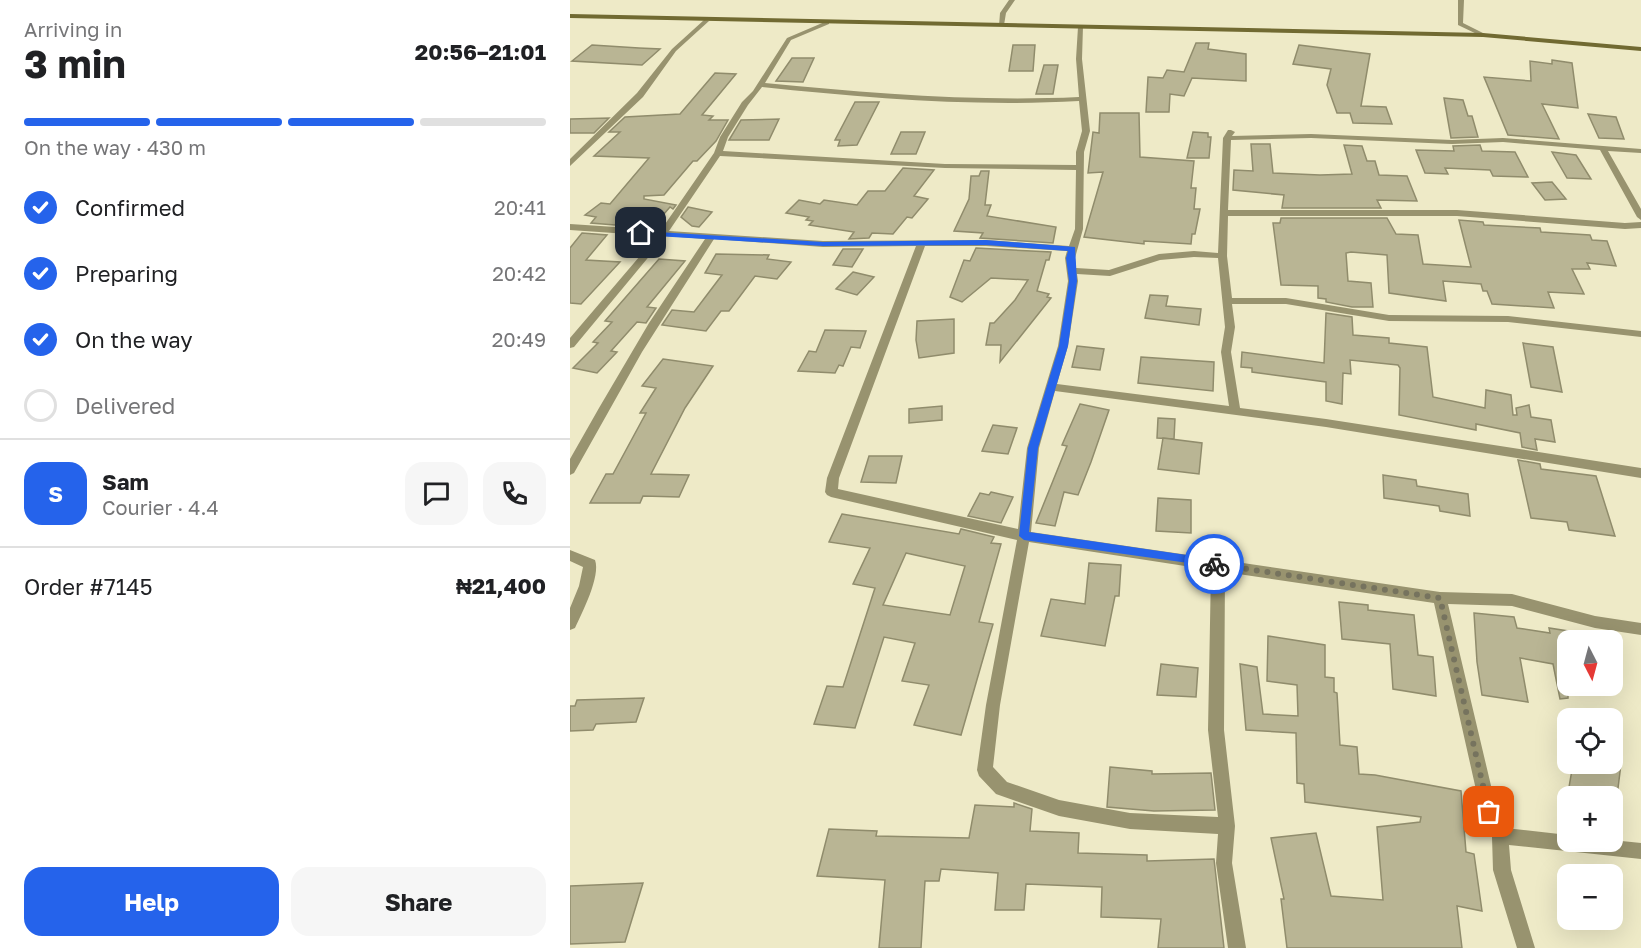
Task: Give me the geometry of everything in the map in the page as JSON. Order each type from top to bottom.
[{"type":"main road","points":[[570,16],[706,21],[1483,35],[1641,49]]},
{"type":"street","points":[[1001,26],[1003,13],[1012,0]]},
{"type":"street","points":[[1461,0],[1460,24],[1483,35]]},
{"type":"street","points":[[570,164],[640,95],[674,50],[706,21]]},
{"type":"street","points":[[570,345],[662,235],[718,153],[724,137],[789,39],[827,23]]},
{"type":"street","points":[[1081,27],[1079,59],[1086,131],[1080,152],[1079,229],[1070,258],[1072,271],[1064,346],[1033,448],[1024,536],[993,705],[985,770],[1002,788],[1059,808],[1130,821],[1227,826]]},
{"type":"street","points":[[760,85],[832,92],[1023,102],[1082,99]]},
{"type":"street","points":[[1235,410],[1226,352],[1230,327],[1221,256],[1224,213],[1223,183],[1229,135],[1452,142],[1503,140],[1641,151]]},
{"type":"street","points":[[570,148],[585,150]]},
{"type":"street","points":[[1603,148],[1641,217]]},
{"type":"street","points":[[718,153],[945,166],[1081,168]]},
{"type":"street","points":[[1224,213],[1457,213],[1625,226],[1641,225]]},
{"type":"street","points":[[570,227],[662,235],[823,244],[986,243],[1073,249]]},
{"type":"street","points":[[570,470],[616,384],[678,284],[710,238]]},
{"type":"street","points":[[922,243],[833,478],[831,492],[1024,536],[1440,598],[1512,600],[1595,622],[1641,629]]},
{"type":"street","points":[[1072,271],[1110,273],[1159,257],[1194,254],[1221,256]]},
{"type":"street","points":[[1227,301],[1286,301],[1389,318],[1508,319],[1641,334]]},
{"type":"street","points":[[1053,387],[1235,410],[1641,473]]},
{"type":"street","points":[[570,555],[590,564],[586,586],[570,624]]},
{"type":"street","points":[[1218,564],[1216,730],[1227,826],[1224,863],[1237,948]]},
{"type":"street","points":[[1440,598],[1489,812],[1500,836],[1502,870],[1526,948]]},
{"type":"street","points":[[1500,836],[1641,851]]},
{"type":"building","points":[[1196,43],[1209,43],[1208,49],[1246,54],[1246,81],[1192,78],[1184,96],[1170,94],[1169,112],[1146,112],[1148,77],[1163,78],[1167,70],[1184,72]]},
{"type":"building","points":[[592,45],[660,49],[642,65],[572,61]]},
{"type":"building","points":[[1013,45],[1035,45],[1033,71],[1009,71]]},
{"type":"building","points":[[1299,45],[1370,54],[1361,106],[1386,107],[1392,124],[1353,123],[1350,113],[1337,113],[1327,85],[1331,69],[1293,64]]},
{"type":"building","points":[[792,58],[814,58],[803,82],[776,81]]},
{"type":"building","points":[[1552,60],[1572,63],[1578,108],[1542,104],[1559,139],[1508,135],[1484,77],[1531,81],[1530,61],[1552,64]]},
{"type":"building","points":[[1044,65],[1058,65],[1053,94],[1036,94]]},
{"type":"building","points":[[715,73],[736,74],[702,115],[713,116],[709,120],[728,120],[716,141],[697,161],[693,161],[664,195],[644,196],[644,199],[676,205],[673,209],[670,207],[657,222],[620,219],[615,225],[591,223],[596,217],[585,215],[601,203],[610,204],[649,158],[594,156],[620,132],[609,132],[625,117],[680,114]]},
{"type":"building","points":[[1444,98],[1463,100],[1468,116],[1472,116],[1478,137],[1451,138]]},
{"type":"building","points":[[855,102],[879,102],[857,145],[838,146],[840,140],[835,140]]},
{"type":"building","points":[[1100,113],[1139,113],[1140,157],[1194,161],[1191,188],[1196,188],[1194,209],[1200,209],[1191,244],[1144,241],[1144,244],[1084,237],[1103,172],[1088,173],[1093,132],[1099,133]]},
{"type":"building","points":[[1588,114],[1616,117],[1624,139],[1599,138]]},
{"type":"building","points":[[609,118],[594,133],[570,133],[570,119]]},
{"type":"building","points":[[779,119],[769,140],[729,140],[741,120]]},
{"type":"building","points":[[901,132],[925,132],[916,154],[891,154]]},
{"type":"building","points":[[1193,132],[1208,133],[1208,137],[1211,137],[1209,158],[1187,158]]},
{"type":"building","points":[[1251,144],[1270,144],[1273,173],[1320,175],[1352,174],[1344,145],[1362,146],[1367,161],[1375,161],[1379,175],[1407,176],[1417,201],[1377,200],[1381,208],[1282,208],[1284,195],[1233,190],[1234,170],[1253,171]]},
{"type":"building","points":[[1480,145],[1482,151],[1515,152],[1528,177],[1493,176],[1490,170],[1445,168],[1448,174],[1425,173],[1416,150],[1454,151],[1453,146]]},
{"type":"building","points":[[1552,152],[1576,155],[1591,179],[1567,178]]},
{"type":"building","points":[[903,168],[934,170],[914,196],[928,199],[912,218],[907,217],[893,234],[872,233],[869,238],[849,239],[854,232],[809,225],[813,221],[806,220],[809,217],[786,213],[799,200],[820,204],[824,200],[857,205],[868,191],[885,191]]},
{"type":"building","points":[[981,171],[989,171],[985,205],[991,205],[987,216],[1056,227],[1053,243],[980,238],[983,233],[954,231],[969,199],[971,176],[979,176]]},
{"type":"building","points":[[1552,182],[1566,199],[1545,200],[1532,183]]},
{"type":"building","points":[[688,207],[712,212],[699,227],[692,226],[681,217]]},
{"type":"building","points":[[1281,218],[1387,218],[1396,234],[1418,235],[1423,264],[1471,267],[1459,220],[1483,222],[1484,225],[1540,228],[1541,232],[1590,235],[1592,240],[1607,241],[1616,266],[1587,263],[1590,269],[1572,269],[1584,294],[1548,292],[1554,308],[1492,304],[1487,291],[1483,291],[1481,284],[1443,281],[1446,301],[1389,293],[1387,255],[1351,252],[1346,253],[1348,281],[1371,283],[1373,307],[1352,307],[1326,302],[1326,299],[1318,298],[1318,286],[1281,285],[1273,223],[1280,223]]},
{"type":"building","points":[[582,233],[607,235],[586,260],[620,262],[581,304],[570,303],[570,248]]},
{"type":"building","points":[[976,248],[1051,252],[1049,260],[1046,260],[1037,291],[1049,294],[1047,297],[1051,298],[1000,362],[1001,345],[986,345],[990,323],[994,323],[1015,300],[1028,280],[991,278],[962,302],[950,297],[964,260],[970,261]]},
{"type":"building","points":[[843,249],[863,249],[852,267],[833,265]]},
{"type":"building","points":[[716,254],[769,255],[767,259],[791,262],[777,279],[755,276],[729,311],[721,311],[706,331],[662,325],[672,310],[694,312],[722,275],[705,273]]},
{"type":"building","points":[[659,259],[685,261],[647,307],[656,308],[646,323],[637,322],[611,351],[617,352],[597,373],[573,368],[598,343],[593,342],[612,322],[605,321]]},
{"type":"building","points":[[853,272],[874,277],[857,295],[836,289]]},
{"type":"building","points":[[1150,295],[1168,296],[1166,306],[1201,309],[1199,325],[1145,318]]},
{"type":"building","points":[[1326,313],[1352,317],[1353,335],[1389,338],[1389,343],[1427,347],[1433,397],[1485,408],[1486,390],[1511,395],[1513,415],[1517,415],[1516,408],[1529,405],[1531,417],[1551,420],[1555,442],[1535,439],[1537,450],[1522,447],[1520,433],[1476,424],[1476,430],[1399,415],[1400,368],[1398,365],[1350,360],[1351,374],[1343,373],[1342,404],[1326,401],[1326,382],[1252,372],[1252,368],[1241,367],[1242,352],[1324,363]]},
{"type":"building","points":[[954,319],[954,353],[919,358],[916,340],[917,321]]},
{"type":"building","points":[[825,330],[866,331],[860,348],[851,347],[843,366],[839,365],[835,373],[798,371],[809,351],[816,352]]},
{"type":"building","points":[[1523,343],[1553,347],[1562,392],[1531,387]]},
{"type":"building","points":[[1077,346],[1104,349],[1100,370],[1072,367]]},
{"type":"building","points":[[1141,357],[1214,362],[1213,391],[1138,383]]},
{"type":"building","points":[[663,359],[713,366],[685,408],[651,474],[689,475],[679,497],[643,496],[640,503],[590,503],[606,474],[613,474],[646,413],[640,413],[656,388],[642,386]]},
{"type":"building","points":[[1080,404],[1109,410],[1091,462],[1078,495],[1064,492],[1055,526],[1036,523],[1067,446],[1062,445]]},
{"type":"building","points":[[942,406],[942,420],[909,423],[909,409]]},
{"type":"building","points":[[1158,418],[1175,419],[1174,439],[1157,438]]},
{"type":"building","points":[[993,425],[1017,428],[1008,454],[982,451]]},
{"type":"building","points":[[1163,438],[1202,443],[1199,474],[1158,469]]},
{"type":"building","points":[[869,456],[902,456],[896,483],[861,482]]},
{"type":"building","points":[[1518,460],[1540,464],[1541,469],[1596,476],[1615,536],[1569,530],[1567,522],[1531,518]]},
{"type":"building","points":[[1383,475],[1416,480],[1417,486],[1468,494],[1470,516],[1440,511],[1439,506],[1384,498]]},
{"type":"building","points":[[991,492],[1013,497],[1001,523],[968,516],[980,493],[989,495]]},
{"type":"building","points":[[1158,498],[1191,500],[1191,533],[1156,531]]},
{"type":"building","points":[[842,514],[959,534],[961,529],[994,537],[991,543],[1001,544],[979,622],[993,624],[961,735],[914,725],[929,685],[902,681],[915,643],[884,637],[855,728],[814,724],[827,686],[843,687],[875,588],[853,584],[870,548],[829,542]],"holes":[[[906,553],[965,566],[950,615],[883,605]]]},
{"type":"building","points":[[1089,563],[1121,565],[1119,596],[1115,596],[1105,646],[1041,636],[1051,599],[1085,604]]},
{"type":"building","points":[[1339,602],[1368,605],[1368,610],[1414,615],[1418,655],[1433,657],[1436,696],[1393,689],[1390,644],[1342,639]]},
{"type":"building","points":[[1474,613],[1514,617],[1517,628],[1550,633],[1549,628],[1562,630],[1557,630],[1557,684],[1553,664],[1520,658],[1528,702],[1482,695]]},
{"type":"building","points":[[1268,636],[1325,645],[1325,677],[1334,678],[1334,692],[1337,693],[1340,745],[1357,747],[1359,774],[1461,791],[1466,852],[1474,854],[1482,911],[1457,906],[1462,948],[1287,948],[1281,899],[1284,899],[1271,838],[1316,833],[1331,896],[1383,900],[1377,827],[1420,822],[1421,817],[1305,802],[1304,784],[1297,783],[1296,733],[1246,730],[1240,664],[1257,667],[1263,714],[1298,716],[1297,685],[1267,681]]},
{"type":"building","points":[[1161,664],[1198,668],[1196,697],[1157,695]]},
{"type":"building","points":[[644,698],[636,722],[596,724],[593,730],[570,731],[570,706],[575,706],[577,700]]},
{"type":"building","points":[[1110,767],[1152,771],[1152,774],[1211,773],[1215,810],[1154,811],[1107,807]]},
{"type":"building","points":[[1571,774],[1620,774],[1618,786],[1569,786]]},
{"type":"building","points":[[1014,803],[1032,809],[1030,831],[1079,833],[1078,853],[1147,855],[1147,861],[1214,859],[1224,948],[1158,948],[1161,919],[1101,917],[1102,887],[1026,884],[1024,910],[995,910],[998,873],[941,869],[939,881],[925,881],[921,948],[879,948],[885,880],[817,876],[829,829],[877,831],[876,836],[969,838],[975,805],[1014,807]]},
{"type":"building","points":[[643,883],[625,942],[570,944],[570,886]]},
{"type":"way so far","points":[[1214,564],[1440,598],[1489,812]]},
{"type":"route","points":[[641,233],[823,244],[986,243],[1073,249],[1070,258],[1073,281],[1064,346],[1033,448],[1024,536],[1214,564]]}]
